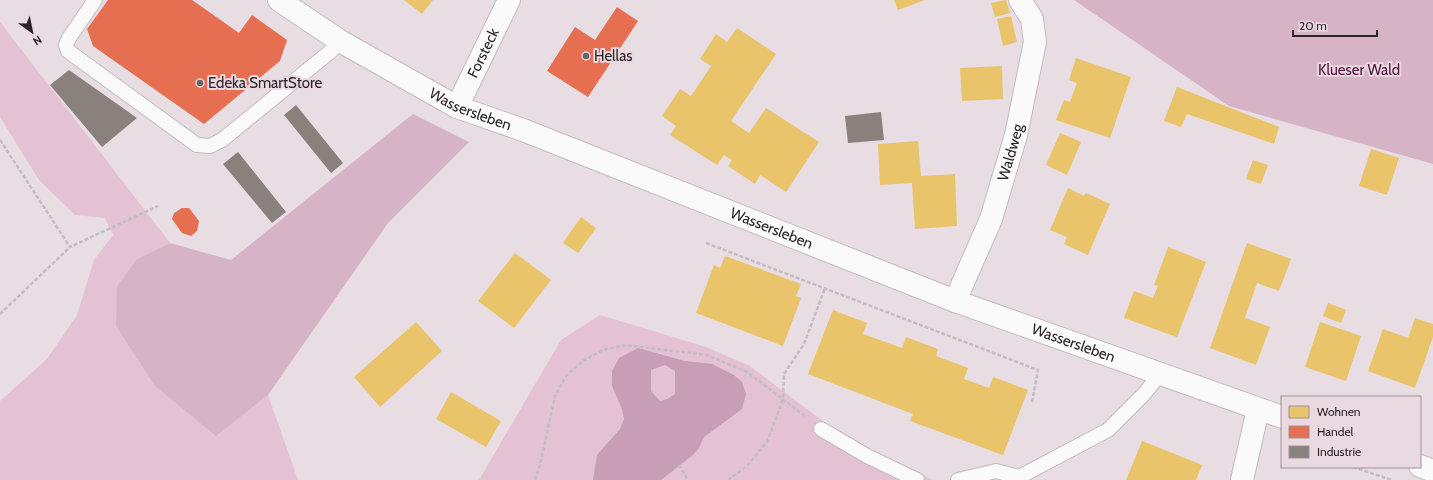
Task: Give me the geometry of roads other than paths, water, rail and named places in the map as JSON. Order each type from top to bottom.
[{"type":"street","name":"Wassersleben","points":[[278,0],[340,41],[457,107],[523,130],[954,302],[1281,417]]},
{"type":"street","name":"Forsteck","points":[[457,107],[509,0]]},
{"type":"street","name":"Waldweg","points":[[954,302],[991,219],[1016,136],[1035,42],[1032,19],[1020,0]]},
{"type":"street","points":[[1242,480],[1258,409]]},
{"type":"street","points":[[1421,466],[1433,471]]},
{"type":"lane","points":[[95,0],[69,38],[66,45],[68,51],[197,145],[210,146],[222,140],[331,51],[340,41]]},
{"type":"lane","points":[[958,480],[996,471],[1019,477],[1108,430],[1144,394],[1160,374]]},
{"type":"lane","points":[[821,429],[867,456],[917,480]]},
{"type":"place","name":"Hellas","points":[[586,56]]},
{"type":"place","name":"Edeka SmartStore","points":[[200,83]]},
{"type":"park label","name":"Klueser Wald","points":[[1359,70]]}]
